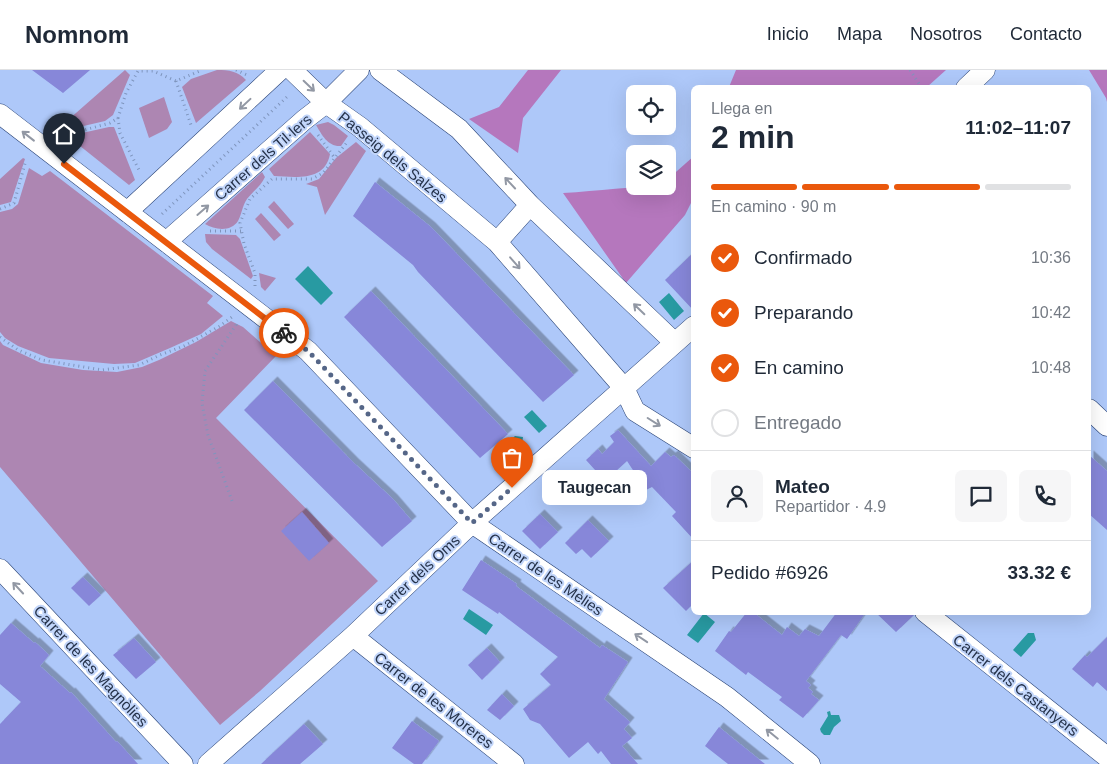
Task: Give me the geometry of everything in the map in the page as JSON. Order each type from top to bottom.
[{"type":"street","points":[[127,212],[280,70]]},
{"type":"street","name":"Passeig dels Salzes","points":[[292,70],[326,103],[360,127],[497,242],[624,388]]},
{"type":"street","name":"Carrer dels Til·lers","points":[[166,242],[304,120],[326,103],[359,70]]},
{"type":"street","points":[[380,70],[460,129],[530,205],[674,342]]},
{"type":"street","points":[[969,85],[985,70]]},
{"type":"street","name":"Carrer de les Mèlies","points":[[0,114],[308,351],[472,523],[727,697],[810,764]]},
{"type":"street","points":[[497,242],[530,205]]},
{"type":"street","name":"Carrer dels Oms","points":[[208,764],[353,636],[472,523],[691,328]]},
{"type":"street","points":[[624,388],[635,411],[691,446]]},
{"type":"street","points":[[1091,411],[1107,426]]},
{"type":"street","name":"Carrer de les Magnòlies","points":[[0,569],[182,764]]},
{"type":"street","name":"Carrer dels Castanyers","points":[[929,615],[1107,757]]},
{"type":"street","name":"Carrer de les Moreres","points":[[353,636],[514,764]]},
{"type":"path","points":[[143,178],[120,133],[118,118],[126,93],[138,71],[153,71],[176,81],[202,70]]},
{"type":"path","points":[[910,70],[920,85]]},
{"type":"path","points":[[176,81],[194,132]]},
{"type":"path","name":"Carrer dels Til·lers","points":[[160,216],[291,93]]},
{"type":"path","points":[[60,140],[66,135],[110,123],[118,118]]},
{"type":"path","points":[[317,133],[334,156]]},
{"type":"path","points":[[255,289],[255,273],[244,244],[240,223],[250,199],[272,179],[312,179],[323,173],[334,156],[350,139]]},
{"type":"path","points":[[0,209],[14,203],[26,158],[32,162]]},
{"type":"path","points":[[208,230],[242,231]]},
{"type":"path","points":[[0,337],[18,350],[42,360],[102,370],[140,365],[184,346],[234,316],[236,325],[205,372],[202,403],[208,435],[232,501]]},
{"type":"shaded area","points":[[125,70],[130,75],[113,115],[105,121],[62,131],[60,127]]},
{"type":"shaded area","points":[[217,70],[233,72],[246,80],[196,123],[182,87],[191,79]]},
{"type":"shaded area","points":[[528,70],[561,70],[523,118],[518,153],[469,119],[499,107]]},
{"type":"shaded area","points":[[736,70],[946,70],[929,85],[730,85]]},
{"type":"shaded area","points":[[1089,70],[1107,70],[1107,102],[1106,98]]},
{"type":"shaded area","points":[[164,97],[172,122],[167,129],[149,138],[139,108]]},
{"type":"shaded area","points":[[328,122],[348,136],[341,146],[332,145],[316,125]]},
{"type":"shaded area","points":[[114,127],[135,180],[129,185],[70,138],[82,133]]},
{"type":"shaded area","points":[[310,132],[330,154],[327,163],[316,174],[308,176],[274,176],[269,169]]},
{"type":"shaded area","points":[[356,142],[366,151],[325,215],[317,187],[306,184],[319,179],[336,158]]},
{"type":"shaded area","points":[[23,158],[25,159],[11,202],[0,205],[0,179]]},
{"type":"shaded area","points":[[691,159],[691,203],[685,215],[626,283],[563,193],[626,188],[626,195],[676,195],[676,172]]},
{"type":"shaded area","points":[[29,168],[42,176],[50,171],[213,296],[207,303],[223,316],[201,334],[135,363],[114,364],[49,358],[18,346],[5,338],[0,332],[0,212],[12,209],[18,204]]},
{"type":"shaded area","points":[[262,172],[265,177],[247,199],[235,225],[223,229],[213,228],[205,224]]},
{"type":"shaded area","points":[[274,201],[294,224],[288,229],[268,207]]},
{"type":"shaded area","points":[[261,213],[281,235],[274,241],[255,219]]},
{"type":"shaded area","points":[[205,234],[236,235],[240,239],[253,276],[251,279],[212,249],[206,242]]},
{"type":"shaded area","points":[[308,266],[333,293],[321,305],[295,279]]},
{"type":"shaded area","points":[[259,273],[276,278],[265,291],[261,287]]},
{"type":"shaded area","points":[[669,293],[684,311],[674,320],[659,302]]},
{"type":"shaded area","points":[[231,321],[243,327],[276,356],[216,418],[378,581],[260,691],[220,725],[0,467],[0,341],[3,345],[41,363],[83,370],[117,372],[142,367],[159,360],[196,342]]},
{"type":"shaded area","points":[[532,410],[547,426],[539,433],[524,417]]},
{"type":"shaded area","points":[[515,436],[523,437],[522,444],[504,462],[497,453]]},
{"type":"shaded area","points":[[469,609],[493,625],[486,635],[463,619]]},
{"type":"shaded area","points":[[702,615],[706,615],[715,622],[698,643],[687,635]]},
{"type":"shaded area","points":[[1028,633],[1034,633],[1036,640],[1021,657],[1013,650]]},
{"type":"shaded area","points":[[830,711],[831,715],[839,715],[841,721],[834,727],[830,735],[824,735],[820,729],[828,716],[827,712]]},
{"type":"building","points":[[32,70],[90,70],[63,93]]},
{"type":"building","points":[[375,182],[431,227],[574,375],[543,402],[413,265],[353,216]]},
{"type":"building","points":[[691,255],[691,308],[665,280]]},
{"type":"building","points":[[371,291],[508,434],[480,458],[344,317]]},
{"type":"building","points":[[273,381],[354,463],[393,499],[412,521],[382,547],[244,410]]},
{"type":"building","points":[[618,430],[651,466],[665,452],[671,457],[674,455],[691,471],[691,537],[672,516],[676,512],[652,487],[646,490],[627,461],[605,481],[586,460],[598,449],[602,454],[614,442],[610,436]]},
{"type":"building","points":[[1091,457],[1107,471],[1107,530],[1091,516]]},
{"type":"building","points":[[302,512],[329,543],[309,561],[281,531]]},
{"type":"building","points":[[540,514],[558,532],[540,549],[522,531]]},
{"type":"building","points":[[588,520],[609,541],[591,558],[582,549],[576,554],[565,543]]},
{"type":"building","points":[[481,560],[517,584],[516,586],[600,648],[602,645],[628,662],[604,699],[630,722],[624,729],[632,738],[622,746],[638,764],[611,764],[601,751],[598,754],[588,742],[569,758],[540,724],[530,720],[523,709],[551,685],[540,674],[558,657],[499,612],[498,614],[462,590]]},
{"type":"building","points":[[691,563],[691,606],[686,611],[663,588]]},
{"type":"building","points":[[83,577],[101,595],[89,606],[71,588]]},
{"type":"building","points":[[745,615],[757,615],[782,635],[787,627],[799,636],[805,629],[819,636],[835,615],[864,615],[847,639],[841,635],[806,681],[811,685],[808,688],[813,692],[811,694],[819,700],[803,718],[779,700],[782,697],[748,672],[746,675],[715,651],[729,631],[731,632]]},
{"type":"building","points":[[878,615],[914,615],[896,632]]},
{"type":"building","points":[[11,623],[49,655],[40,666],[71,692],[138,764],[0,764],[0,724],[21,702],[0,684],[0,635]]},
{"type":"building","points":[[1107,637],[1107,691],[1097,682],[1093,687],[1072,669],[1085,655],[1087,657]]},
{"type":"building","points":[[134,638],[156,662],[136,679],[113,655]]},
{"type":"building","points":[[487,648],[500,662],[482,680],[468,665]]},
{"type":"building","points":[[502,694],[514,706],[500,720],[487,710]]},
{"type":"building","points":[[412,721],[439,741],[422,764],[414,764],[392,748]]},
{"type":"building","points":[[304,724],[323,744],[300,764],[261,764]]},
{"type":"building","points":[[719,727],[765,764],[728,764],[705,746]]},
{"type":"way so far","points":[[284,333],[308,351],[472,523],[512,488]]},
{"type":"place","name":"Taugecan","points":[[512,488]]},
{"type":"route","points":[[64,164],[284,333]]}]
